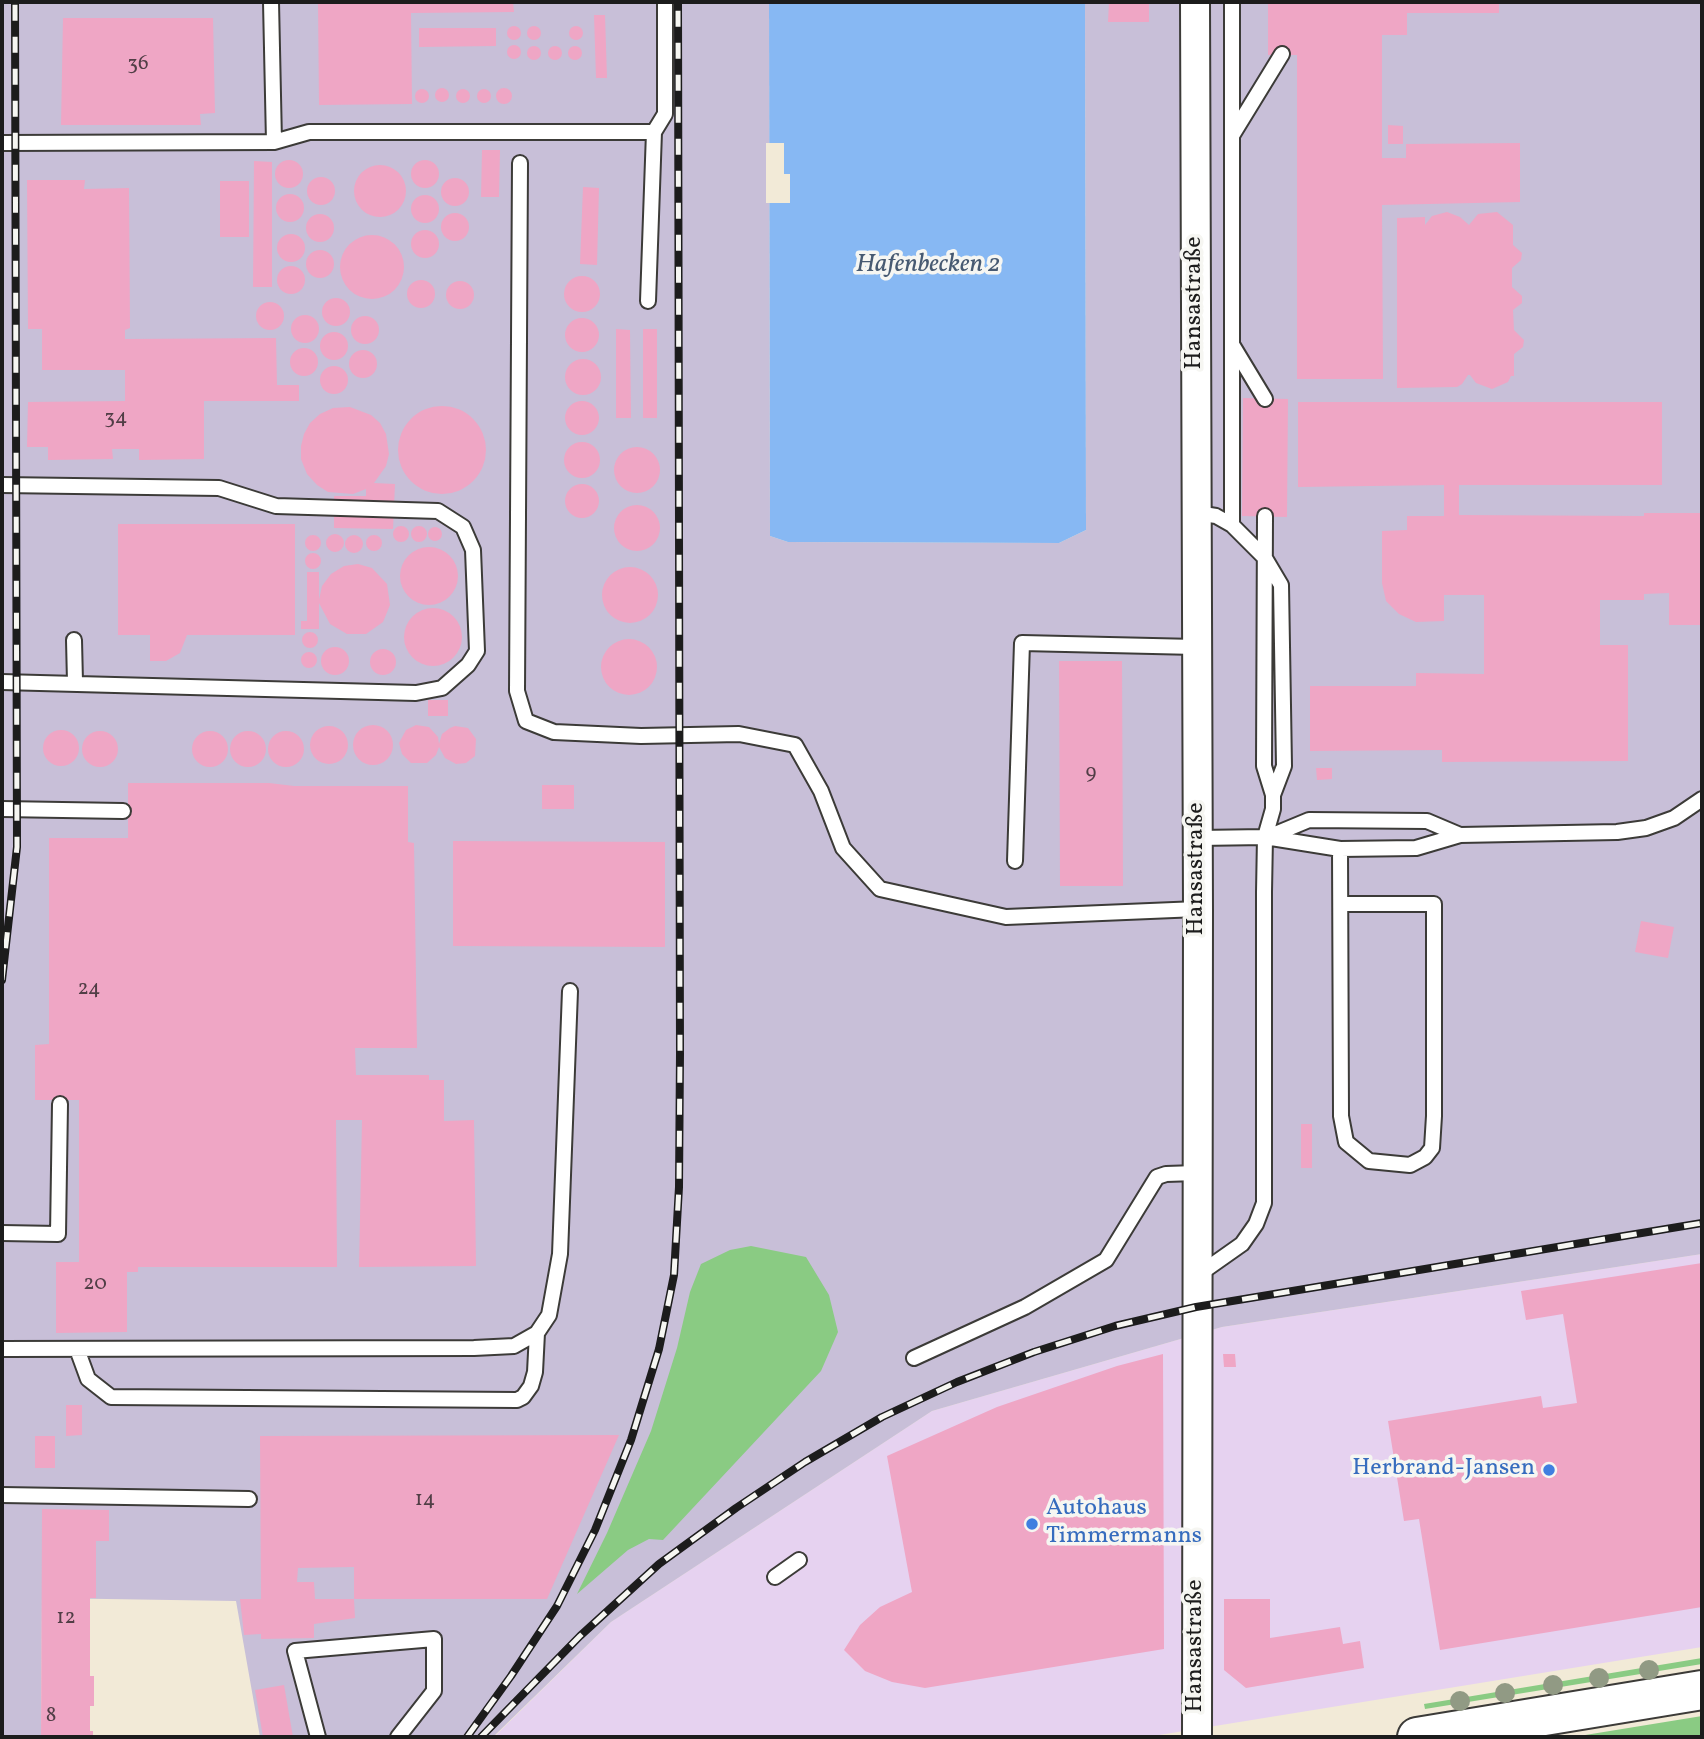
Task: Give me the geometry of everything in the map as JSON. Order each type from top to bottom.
[{"type":"main road","points":[[1417,1737],[1702,1690]]},
{"type":"street","name":"Hansastraße","points":[[1195,2],[1197,1737]]},
{"type":"lane","points":[[271,2],[274,142]]},
{"type":"lane","points":[[648,301],[654,132],[664,114],[665,2]]},
{"type":"lane","points":[[1232,2],[1232,525]]},
{"type":"lane","points":[[1233,136],[1282,54]]},
{"type":"lane","points":[[2,143],[274,142],[309,132],[654,132]]},
{"type":"lane","points":[[520,163],[517,691],[526,721],[554,732],[641,736],[739,734],[795,745],[821,791],[843,848],[880,888],[1006,917],[1198,909]]},
{"type":"lane","points":[[1232,345],[1265,399]]},
{"type":"lane","points":[[2,485],[219,488],[276,506],[438,511],[463,527],[473,550],[477,651],[468,666],[442,688],[415,693],[2,682]]},
{"type":"lane","points":[[1197,513],[1216,516],[1232,525],[1265,558],[1281,585],[1284,766],[1273,795],[1273,810],[1265,837],[1264,1203],[1256,1224],[1242,1244],[1197,1276]]},
{"type":"lane","points":[[1265,516],[1265,558]]},
{"type":"lane","points":[[74,640],[75,682]]},
{"type":"lane","points":[[1015,860],[1022,643],[1196,647]]},
{"type":"lane","points":[[1198,838],[1265,837],[1340,849],[1416,848],[1460,835],[1617,832],[1646,828],[1674,818],[1702,799]]},
{"type":"lane","points":[[2,809],[124,811]]},
{"type":"lane","points":[[1265,837],[1309,820],[1427,821],[1460,835]]},
{"type":"lane","points":[[1340,849],[1341,1116],[1346,1142],[1369,1161],[1410,1164],[1425,1157],[1432,1148],[1434,904],[1341,904]]},
{"type":"lane","points":[[2,1349],[474,1348],[514,1346],[537,1333],[550,1315],[560,1254],[570,991]]},
{"type":"lane","points":[[2,1233],[58,1234],[60,1104]]},
{"type":"lane","points":[[915,1358],[1025,1307],[1106,1260],[1157,1177],[1196,1173]]},
{"type":"lane","points":[[78,1349],[88,1379],[111,1397],[517,1400],[531,1386],[535,1372],[537,1333]]},
{"type":"lane","points":[[2,1495],[249,1499]]},
{"type":"lane","points":[[775,1577],[799,1560]]},
{"type":"lane","points":[[318,1737],[295,1651],[434,1639],[434,1691],[398,1737]]},
{"type":"shaded area","points":[[2,2],[769,2],[770,536],[788,542],[1059,543],[1086,530],[1085,2],[1702,2],[1702,1254],[1222,1327],[932,1411],[611,1622],[493,1737],[260,1737],[236,1601],[42,1598],[41,1737],[2,1737]]},
{"type":"shaded area","points":[[1702,1254],[1702,1647],[1147,1737],[494,1737],[611,1622],[932,1411],[1222,1327]]},
{"type":"green space","points":[[751,1246],[806,1257],[829,1295],[838,1332],[821,1371],[663,1540],[649,1539],[628,1550],[577,1594],[607,1533],[651,1431],[677,1348],[690,1292],[701,1264],[730,1250]]},
{"type":"green space","points":[[1702,1658],[1702,1664],[1425,1709],[1424,1704]]},
{"type":"green space","points":[[1702,1716],[1702,1737],[1573,1737]]},
{"type":"water","name":"Hafenbecken 2","points":[[769,2],[1085,2],[1086,530],[1059,543],[788,542],[770,536]]},
{"type":"pier","points":[[766,143],[784,143],[784,174],[790,174],[790,203],[766,203]]},
{"type":"building","points":[[318,2],[513,2],[514,12],[411,13],[412,104],[319,105]]},
{"type":"building","points":[[1109,2],[1149,2],[1149,22],[1108,22]]},
{"type":"building","points":[[1268,2],[1499,2],[1499,13],[1407,13],[1407,35],[1382,35],[1382,158],[1406,158],[1406,144],[1520,143],[1520,202],[1382,205],[1383,379],[1297,379],[1297,55],[1268,55]]},
{"type":"building","points":[[594,15],[605,15],[607,78],[596,78]]},
{"type":"building","points":[[63,18],[213,18],[215,113],[200,114],[201,125],[61,125]]},
{"type":"building","points":[[511,26],[517,26],[521,33],[517,40],[511,40],[507,36],[507,30]]},
{"type":"building","points":[[531,26],[537,26],[541,33],[537,40],[531,40],[527,36],[527,30]]},
{"type":"building","points":[[573,26],[579,26],[583,33],[579,40],[573,40],[569,36],[569,30]]},
{"type":"building","points":[[419,28],[496,28],[496,46],[419,47]]},
{"type":"building","points":[[511,45],[517,45],[521,52],[517,59],[511,59],[507,55],[507,49]]},
{"type":"building","points":[[531,46],[537,46],[541,53],[537,60],[531,60],[527,56],[527,50]]},
{"type":"building","points":[[552,46],[558,46],[562,53],[558,60],[552,60],[548,56],[548,50]]},
{"type":"building","points":[[572,46],[578,46],[582,53],[578,60],[572,60],[568,56],[568,50]]},
{"type":"building","points":[[442,88],[447,90],[447,100],[442,102],[437,100],[435,95],[437,90]]},
{"type":"building","points":[[504,88],[512,96],[504,104],[496,96]]},
{"type":"building","points":[[422,89],[427,91],[427,101],[422,103],[417,101],[415,96],[417,91]]},
{"type":"building","points":[[460,89],[466,89],[470,96],[466,103],[460,103],[456,99],[456,93]]},
{"type":"building","points":[[484,89],[489,91],[489,101],[484,103],[479,101],[477,96],[479,91]]},
{"type":"building","points":[[1388,125],[1403,126],[1403,144],[1388,144]]},
{"type":"building","points":[[482,150],[500,150],[499,197],[481,197]]},
{"type":"building","points":[[289,160],[299,164],[303,174],[299,184],[289,188],[279,184],[275,174],[279,164]]},
{"type":"building","points":[[425,160],[435,164],[439,174],[435,184],[425,188],[415,184],[411,174],[415,164]]},
{"type":"building","points":[[254,161],[272,162],[272,287],[253,287]]},
{"type":"building","points":[[380,165],[390,167],[398,173],[404,181],[404,201],[398,209],[390,215],[380,217],[370,215],[362,209],[356,201],[354,191],[356,181],[362,173],[370,167]]},
{"type":"building","points":[[321,177],[331,181],[335,191],[331,201],[321,205],[311,201],[307,191],[311,181]]},
{"type":"building","points":[[455,178],[465,182],[469,192],[465,202],[455,206],[445,202],[441,192],[445,182]]},
{"type":"building","points":[[27,180],[85,180],[84,189],[129,188],[130,328],[125,330],[125,339],[276,338],[277,385],[299,385],[299,401],[204,401],[204,459],[139,460],[139,449],[112,449],[113,459],[48,460],[48,447],[27,447],[28,402],[125,401],[125,370],[42,370],[42,329],[28,329]]},
{"type":"building","points":[[220,181],[249,181],[249,237],[220,237]]},
{"type":"building","points":[[583,187],[599,188],[597,265],[580,264]]},
{"type":"building","points":[[290,194],[300,198],[304,208],[300,218],[290,222],[280,218],[276,208],[280,198]]},
{"type":"building","points":[[425,195],[435,199],[439,209],[435,219],[425,223],[415,219],[411,209],[415,199]]},
{"type":"building","points":[[1447,212],[1460,217],[1469,225],[1478,214],[1497,212],[1513,225],[1513,245],[1522,253],[1521,260],[1512,268],[1512,287],[1522,296],[1522,303],[1513,310],[1514,330],[1524,340],[1523,347],[1514,354],[1514,376],[1511,376],[1508,382],[1492,389],[1476,383],[1470,375],[1457,387],[1397,388],[1397,218],[1425,217],[1425,225],[1432,216]]},
{"type":"building","points":[[455,213],[465,217],[469,227],[465,237],[455,241],[445,237],[441,227],[445,217]]},
{"type":"building","points":[[320,214],[330,218],[334,228],[330,238],[320,242],[310,238],[306,228],[310,218]]},
{"type":"building","points":[[425,230],[435,234],[439,244],[435,254],[425,258],[415,254],[411,244],[415,234]]},
{"type":"building","points":[[291,234],[301,238],[305,248],[301,258],[291,262],[281,258],[277,248],[281,238]]},
{"type":"building","points":[[372,235],[395,244],[404,267],[395,290],[372,299],[349,290],[340,267],[349,244]]},
{"type":"building","points":[[320,250],[330,254],[334,264],[330,274],[320,278],[310,274],[306,264],[310,254]]},
{"type":"building","points":[[291,266],[301,270],[305,280],[301,290],[291,294],[281,290],[277,280],[281,270]]},
{"type":"building","points":[[582,276],[595,281],[600,294],[595,307],[582,312],[569,307],[564,294],[569,281]]},
{"type":"building","points":[[421,280],[431,284],[435,294],[431,304],[421,308],[411,304],[407,294],[411,284]]},
{"type":"building","points":[[460,281],[470,285],[474,295],[470,305],[460,309],[450,305],[446,295],[450,285]]},
{"type":"building","points":[[336,298],[346,302],[350,312],[346,322],[336,326],[326,322],[322,312],[326,302]]},
{"type":"building","points":[[270,302],[280,306],[284,316],[280,326],[270,330],[260,326],[256,316],[260,306]]},
{"type":"building","points":[[305,315],[315,319],[319,329],[315,339],[305,343],[295,339],[291,329],[295,319]]},
{"type":"building","points":[[365,316],[375,320],[379,330],[375,340],[365,344],[355,340],[351,330],[355,320]]},
{"type":"building","points":[[582,318],[594,323],[599,335],[594,347],[582,352],[570,347],[565,335],[570,323]]},
{"type":"building","points":[[616,329],[630,330],[631,418],[616,418]]},
{"type":"building","points":[[643,329],[657,329],[657,418],[643,418]]},
{"type":"building","points":[[334,332],[344,336],[348,346],[344,356],[334,360],[324,356],[320,346],[324,336]]},
{"type":"building","points":[[304,348],[314,352],[318,362],[314,372],[304,376],[294,372],[290,362],[294,352]]},
{"type":"building","points":[[363,350],[373,354],[377,364],[373,374],[363,378],[353,374],[349,364],[353,354]]},
{"type":"building","points":[[583,359],[596,364],[601,377],[596,390],[583,395],[570,390],[565,377],[570,364]]},
{"type":"building","points":[[334,366],[344,370],[348,380],[344,390],[334,394],[324,390],[320,380],[324,370]]},
{"type":"building","points":[[1243,398],[1288,399],[1287,517],[1242,516]]},
{"type":"building","points":[[582,401],[594,406],[599,418],[594,430],[582,435],[570,430],[565,418],[570,406]]},
{"type":"building","points":[[1298,402],[1662,402],[1662,485],[1459,485],[1459,515],[1644,516],[1644,513],[1702,513],[1702,625],[1669,625],[1669,593],[1644,594],[1644,600],[1600,600],[1600,645],[1628,645],[1628,761],[1442,762],[1442,750],[1310,751],[1310,686],[1416,686],[1416,673],[1484,674],[1484,595],[1444,595],[1444,621],[1416,622],[1399,614],[1386,601],[1382,583],[1382,531],[1407,530],[1407,516],[1444,516],[1444,485],[1298,487]]},
{"type":"building","points":[[442,406],[459,410],[473,419],[482,433],[486,450],[482,467],[473,481],[459,490],[442,494],[425,490],[411,481],[402,467],[398,450],[402,433],[411,419],[425,410]]},
{"type":"building","points":[[350,407],[371,415],[380,423],[386,434],[389,454],[386,466],[374,483],[395,484],[393,529],[334,528],[334,496],[366,496],[366,489],[353,494],[328,492],[307,474],[301,459],[304,434],[310,423],[333,408]]},
{"type":"building","points":[[582,442],[595,447],[600,460],[595,473],[582,478],[569,473],[564,460],[569,447]]},
{"type":"building","points":[[637,447],[653,454],[660,470],[653,486],[637,493],[621,486],[614,470],[621,454]]},
{"type":"building","points":[[582,484],[594,489],[599,501],[594,513],[582,518],[570,513],[565,501],[570,489]]},
{"type":"building","points":[[637,505],[653,512],[660,528],[653,544],[637,551],[621,544],[614,528],[621,512]]},
{"type":"building","points":[[118,524],[295,524],[295,635],[187,635],[180,653],[166,661],[150,661],[150,635],[118,635]]},
{"type":"building","points":[[401,526],[407,528],[407,540],[401,542],[395,540],[393,534],[395,528]]},
{"type":"building","points":[[419,526],[425,528],[425,540],[419,542],[413,540],[411,534],[413,528]]},
{"type":"building","points":[[432,527],[438,527],[442,534],[438,541],[432,541],[428,537],[428,531]]},
{"type":"building","points":[[335,534],[341,537],[344,543],[341,549],[335,552],[329,549],[326,543],[329,537]]},
{"type":"building","points":[[310,535],[316,535],[321,543],[319,549],[310,551],[305,546],[305,540]]},
{"type":"building","points":[[350,535],[358,535],[363,544],[361,551],[350,553],[345,548],[345,540]]},
{"type":"building","points":[[371,535],[377,535],[382,543],[380,549],[371,551],[366,546],[366,540]]},
{"type":"building","points":[[423,547],[435,547],[450,555],[458,570],[458,582],[450,597],[435,605],[423,605],[408,597],[400,582],[400,570],[408,555]]},
{"type":"building","points":[[310,553],[316,553],[321,561],[319,567],[310,569],[305,564],[305,558]]},
{"type":"building","points":[[358,564],[372,568],[387,584],[390,605],[383,622],[366,634],[347,634],[330,624],[319,603],[319,629],[301,629],[301,621],[307,621],[307,572],[319,572],[319,600],[322,586],[331,574],[344,566]]},
{"type":"building","points":[[625,567],[635,567],[650,575],[656,584],[656,606],[650,615],[635,623],[625,623],[607,611],[602,600],[602,590],[614,572]]},
{"type":"building","points":[[433,608],[449,613],[457,621],[462,637],[457,653],[449,661],[433,666],[417,661],[409,653],[404,637],[409,621],[417,613]]},
{"type":"building","points":[[307,632],[313,632],[318,640],[316,646],[307,648],[302,643],[302,637]]},
{"type":"building","points":[[629,639],[640,641],[649,647],[655,656],[655,678],[649,687],[640,693],[629,695],[618,693],[609,687],[603,678],[601,667],[603,656],[609,647],[618,641]]},
{"type":"building","points":[[335,647],[345,651],[349,661],[345,671],[335,675],[325,671],[321,661],[325,651]]},
{"type":"building","points":[[383,649],[392,653],[396,662],[392,671],[383,675],[374,671],[370,662],[374,653]]},
{"type":"building","points":[[306,652],[312,652],[317,660],[315,666],[306,668],[301,663],[301,657]]},
{"type":"building","points":[[1059,661],[1122,661],[1123,886],[1060,886]]},
{"type":"building","points":[[428,700],[448,700],[448,716],[428,716]]},
{"type":"building","points":[[373,725],[387,731],[393,745],[387,759],[373,765],[359,759],[353,745],[359,731]]},
{"type":"building","points":[[416,725],[429,727],[438,737],[439,744],[442,734],[450,728],[468,728],[476,739],[475,756],[466,763],[456,764],[445,758],[439,747],[436,755],[427,763],[411,763],[402,754],[399,743],[406,730]]},
{"type":"building","points":[[329,726],[342,732],[348,745],[342,758],[329,764],[316,758],[310,745],[316,732]]},
{"type":"building","points":[[61,730],[74,735],[79,748],[74,761],[61,766],[48,761],[43,748],[48,735]]},
{"type":"building","points":[[100,731],[113,736],[118,749],[113,762],[100,767],[87,762],[82,749],[87,736]]},
{"type":"building","points":[[210,731],[223,736],[228,749],[223,762],[210,767],[197,762],[192,749],[197,736]]},
{"type":"building","points":[[248,731],[261,736],[266,749],[261,762],[248,767],[235,762],[230,749],[235,736]]},
{"type":"building","points":[[286,731],[299,736],[304,749],[299,762],[286,767],[273,762],[268,749],[273,736]]},
{"type":"building","points":[[1316,768],[1332,768],[1332,779],[1317,780]]},
{"type":"building","points":[[128,783],[408,786],[408,842],[414,843],[417,1048],[355,1048],[356,1075],[429,1075],[429,1080],[444,1080],[444,1121],[474,1120],[476,1266],[359,1267],[362,1120],[336,1120],[337,1267],[138,1267],[138,1272],[127,1272],[127,1332],[56,1333],[56,1262],[79,1262],[79,1100],[35,1100],[35,1045],[49,1044],[49,838],[128,838]]},
{"type":"building","points":[[542,785],[574,785],[574,809],[542,809]]},
{"type":"building","points":[[453,841],[665,842],[665,947],[453,946]]},
{"type":"building","points":[[1641,921],[1674,927],[1668,958],[1635,952]]},
{"type":"building","points":[[1301,1124],[1312,1124],[1312,1168],[1301,1168]]},
{"type":"building","name":"Herbrand-Jansen","points":[[1702,1263],[1702,1607],[1440,1650],[1419,1519],[1404,1521],[1388,1421],[1541,1396],[1543,1408],[1577,1403],[1563,1314],[1526,1320],[1521,1291]]},
{"type":"building","name":"Autohaus Timmermanns","points":[[1163,1354],[1164,1649],[925,1688],[892,1682],[865,1671],[844,1650],[860,1625],[880,1607],[912,1592],[887,1456],[997,1407],[1117,1366]]},
{"type":"building","points":[[1223,1354],[1235,1354],[1236,1367],[1224,1367]]},
{"type":"building","points":[[66,1405],[82,1405],[82,1435],[66,1436]]},
{"type":"building","points":[[619,1435],[547,1599],[354,1599],[355,1618],[314,1624],[314,1638],[261,1639],[261,1634],[244,1635],[240,1599],[261,1599],[260,1436]],"holes":[[[354,1567],[354,1599],[315,1599],[314,1582],[297,1582],[298,1568]]]},
{"type":"building","points":[[35,1436],[55,1436],[55,1468],[35,1468]]},
{"type":"building","points":[[42,1509],[109,1510],[109,1541],[96,1541],[96,1598],[90,1598],[90,1676],[94,1676],[94,1706],[90,1706],[90,1731],[93,1731],[93,1737],[41,1737]]},
{"type":"building","points":[[1224,1599],[1270,1599],[1270,1638],[1340,1627],[1343,1644],[1360,1641],[1364,1668],[1246,1688],[1224,1670]]},
{"type":"building","points":[[284,1685],[293,1737],[263,1737],[255,1690]]},
{"type":"railway","points":[[2,980],[17,847],[15,2]]},
{"type":"railway","points":[[467,1737],[557,1606],[595,1530],[631,1440],[659,1349],[674,1275],[679,1187],[680,1053],[678,2]]},
{"type":"railway","points":[[481,1737],[580,1636],[659,1564],[805,1462],[882,1417],[957,1382],[1034,1352],[1115,1326],[1196,1307],[1702,1223]]},
{"type":"place","name":"Herbrand-Jansen","points":[[1549,1470]]},
{"type":"place","name":"Autohaus Timmermanns","points":[[1032,1524]]}]
